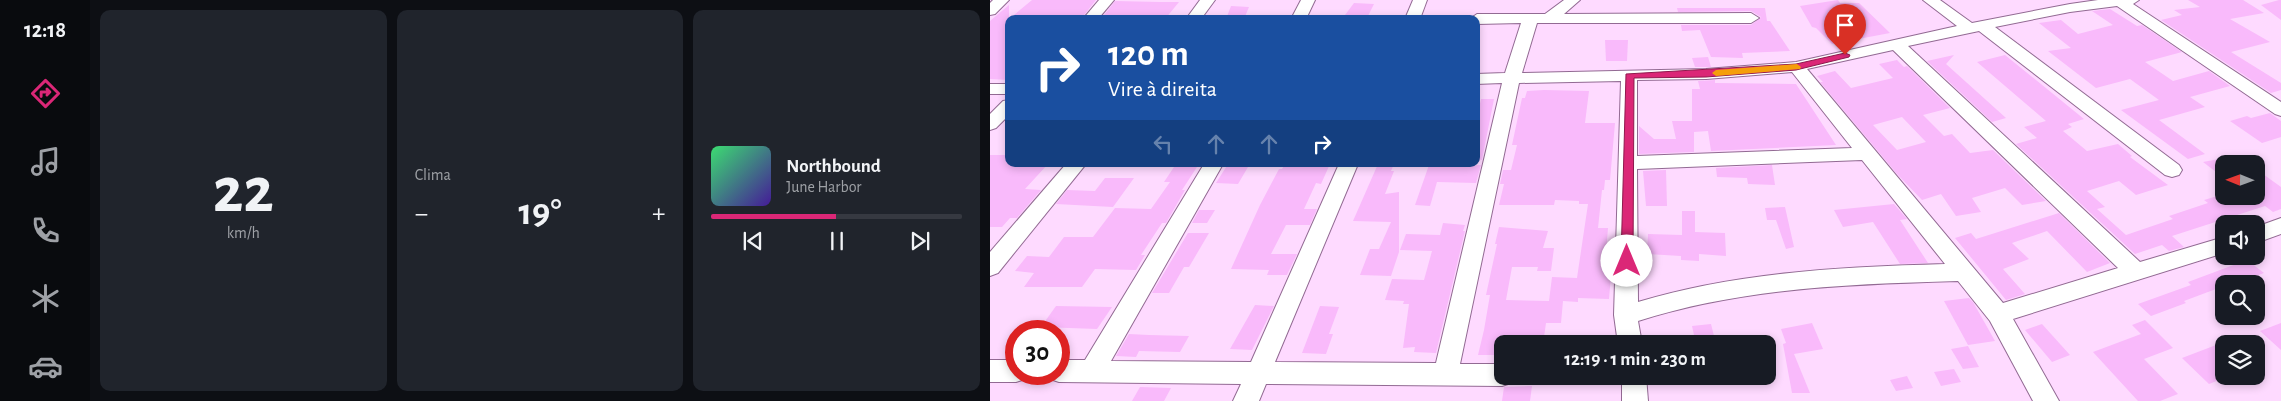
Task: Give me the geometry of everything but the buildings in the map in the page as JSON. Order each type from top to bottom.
[{"type":"street","points":[[990,11],[1002,0]]},
{"type":"street","points":[[1094,15],[1107,0]]},
{"type":"street","points":[[1196,15],[1208,0]]},
{"type":"street","points":[[1300,15],[1308,0]]},
{"type":"street","points":[[1414,15],[1420,0]]},
{"type":"street","points":[[1445,376],[1512,77],[1539,20],[1574,0]]},
{"type":"street","points":[[1930,0],[1976,27],[2172,170]]},
{"type":"street","points":[[2070,8],[2088,0]]},
{"type":"street","points":[[1480,79],[1706,74],[1796,67],[1895,43],[2070,8],[2123,1],[2281,110]]},
{"type":"street","points":[[1480,19],[1750,18]]},
{"type":"street","points":[[1895,43],[2136,272]]},
{"type":"street","points":[[1796,67],[1998,314],[2046,401]]},
{"type":"street","points":[[1629,76],[1626,163],[1626,315],[1629,335]]},
{"type":"street","points":[[990,89],[1005,89]]},
{"type":"street","points":[[990,124],[1005,109]]},
{"type":"street","points":[[1626,163],[1866,154]]},
{"type":"street","points":[[990,268],[1074,167]]},
{"type":"street","points":[[1092,371],[1211,167]]},
{"type":"street","points":[[1246,401],[1261,372],[1348,167]]},
{"type":"street","points":[[2265,232],[2281,226]]},
{"type":"street","points":[[1998,314],[2215,248]]},
{"type":"street","points":[[1626,315],[1688,297],[1778,282],[1872,275],[1963,272]]},
{"type":"street","points":[[990,371],[1005,371]]},
{"type":"street","points":[[1070,371],[1494,375]]},
{"type":"street","points":[[1634,385],[1635,401]]},
{"type":"slow traffic","points":[[1716,73],[1797,67]]},
{"type":"route","points":[[1627,261],[1626,163],[1629,76],[1706,74],[1796,67],[1845,55]]}]
